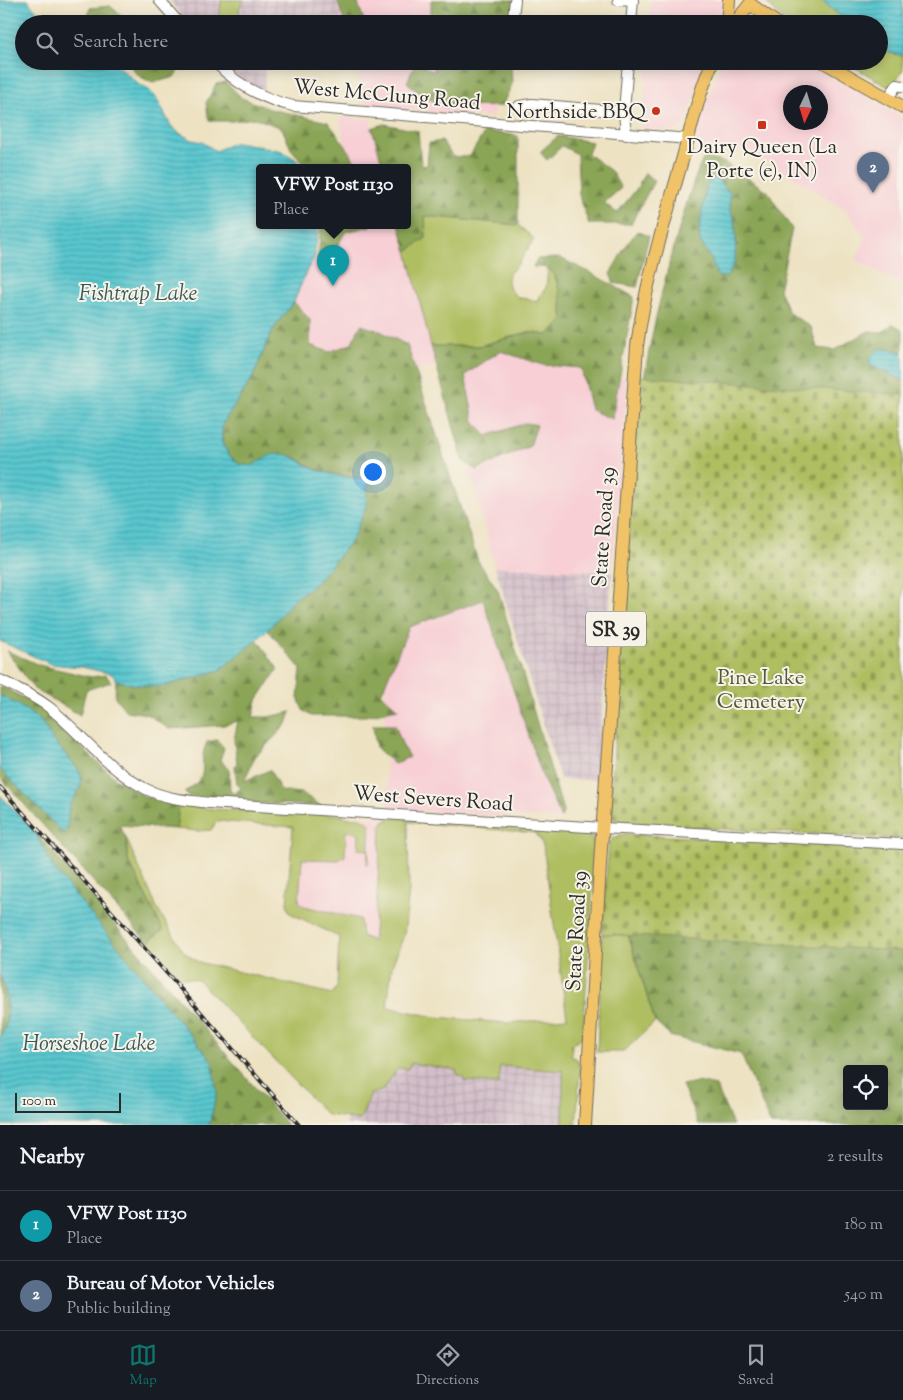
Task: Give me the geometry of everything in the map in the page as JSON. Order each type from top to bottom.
[{"type":"main road","points":[[728,15],[729,0]]},
{"type":"main road","points":[[740,15],[749,2]]},
{"type":"main road","points":[[749,2],[758,15]]},
{"type":"main road","points":[[749,2],[766,15]]},
{"type":"main road","name":"State Road 39","points":[[585,1125],[603,828],[640,320],[650,273],[709,70]]},
{"type":"main road","points":[[838,70],[903,107]]},
{"type":"street","points":[[160,0],[172,15]]},
{"type":"street","points":[[513,15],[514,0]]},
{"type":"street","points":[[618,0],[633,1],[632,15]]},
{"type":"street","name":"West McClung Road","points":[[223,70],[254,93],[270,100],[293,106],[689,139]]},
{"type":"street","points":[[626,135],[624,112],[627,70]]},
{"type":"street","points":[[888,98],[897,85],[903,86]]},
{"type":"street","points":[[519,106],[532,104],[624,112]]},
{"type":"street","name":"West Severs Road","points":[[0,680],[48,707],[122,775],[147,790],[177,799],[209,803],[603,828],[903,844]]},
{"type":"shaded area","points":[[169,0],[336,0],[340,15],[182,15]]},
{"type":"shaded area","points":[[335,0],[499,0],[498,15],[339,15]]},
{"type":"shaded area","points":[[651,0],[723,0],[722,15],[650,15]]},
{"type":"shaded area","points":[[229,70],[265,70],[264,92],[250,85]]},
{"type":"shaded area","points":[[357,70],[496,70],[493,117],[368,107]]},
{"type":"shaded area","points":[[646,70],[702,70],[695,97],[684,125],[675,130],[643,129]]},
{"type":"shaded area","points":[[719,70],[817,70],[858,91],[903,118],[903,284],[855,260],[866,238],[844,209],[775,166],[744,150],[696,145],[698,127]]},
{"type":"shaded area","points":[[340,117],[370,119],[383,164],[351,164]]},
{"type":"shaded area","points":[[351,229],[402,229],[443,365],[339,381],[278,322],[294,302],[314,258]]},
{"type":"shaded area","points":[[491,349],[628,379],[612,572],[495,567],[450,391]]},
{"type":"shaded area","points":[[495,567],[612,572],[597,780],[560,779]]},
{"type":"shaded area","points":[[489,596],[564,819],[388,809],[384,705],[389,635]]},
{"type":"shaded area","points":[[296,813],[409,819],[409,891],[404,935],[385,948],[290,913],[287,903]]},
{"type":"shaded area","points":[[347,1049],[580,1070],[576,1125],[346,1125]]},
{"type":"green space","points":[[222,0],[244,0],[239,8],[239,15],[219,15]]},
{"type":"green space","points":[[337,0],[357,0],[362,15],[342,15]]},
{"type":"green space","points":[[431,0],[513,0],[512,15],[431,15]]},
{"type":"green space","points":[[764,0],[821,0],[839,15],[778,15]]},
{"type":"green space","points":[[110,6],[121,15],[89,15],[90,8]]},
{"type":"green space","points":[[888,51],[903,56],[903,70],[890,88],[859,70],[888,70]]},
{"type":"green space","points":[[134,70],[179,70],[174,77],[153,83],[139,76]]},
{"type":"green space","points":[[412,70],[430,70],[434,72],[434,70],[511,70],[512,84],[502,106],[445,107],[423,96],[407,82]]},
{"type":"green space","points":[[226,82],[242,98],[270,109],[328,122],[350,152],[356,164],[304,164],[291,149],[282,128],[255,118],[209,121],[206,103],[216,84]]},
{"type":"green space","points":[[384,124],[418,131],[421,165],[427,166],[429,143],[442,141],[453,157],[470,156],[485,131],[518,136],[518,225],[425,216],[426,238],[407,251],[400,229],[411,229],[411,164],[382,164],[372,128]]},
{"type":"green space","points":[[558,136],[592,142],[588,154],[611,171],[621,188],[604,203],[617,213],[635,191],[645,173],[654,181],[631,224],[589,224],[579,195],[577,154],[562,146],[547,160],[540,152]]},
{"type":"green space","points":[[704,157],[725,163],[767,191],[792,229],[779,290],[789,313],[811,327],[817,348],[834,350],[869,331],[882,332],[893,324],[903,330],[903,352],[885,349],[871,366],[903,381],[903,405],[642,392],[666,275],[692,186]],"holes":[[[707,184],[730,193],[730,208],[735,223],[735,261],[717,276],[712,261],[700,241],[699,229]]]},
{"type":"green space","points":[[425,216],[518,225],[534,239],[519,263],[509,274],[510,290],[519,298],[537,302],[539,296],[546,288],[548,268],[556,279],[558,286],[563,321],[547,335],[528,332],[479,346],[431,346],[407,251],[426,238]]},
{"type":"green space","points":[[321,229],[358,229],[345,232],[325,269],[318,257]]},
{"type":"green space","points":[[637,231],[649,236],[637,287],[614,283],[610,274]]},
{"type":"green space","points":[[560,258],[634,297],[612,419],[591,410],[581,368],[543,365],[500,351],[465,375],[474,421],[486,436],[526,423],[537,425],[530,446],[476,470],[463,461],[431,346],[479,346],[529,332],[547,335],[563,321],[559,292],[555,278],[549,269],[533,267],[537,259]]},
{"type":"green space","points":[[294,302],[310,320],[310,345],[329,352],[351,344],[361,325],[380,331],[407,345],[478,561],[498,590],[563,811],[561,818],[543,778],[483,600],[409,627],[381,694],[398,709],[365,716],[311,716],[303,710],[298,698],[301,669],[268,630],[295,598],[315,584],[352,540],[366,507],[367,487],[370,483],[369,478],[362,479],[333,474],[313,468],[293,456],[266,458],[252,466],[239,464],[229,455],[222,443],[222,425],[253,377],[270,335]]},
{"type":"green space","name":"Pine Lake Cemetery","points":[[639,376],[903,395],[903,839],[635,824],[614,820],[610,810]]},
{"type":"green space","points":[[257,639],[278,669],[257,700],[253,717],[268,717],[291,712],[287,724],[255,757],[244,781],[270,770],[281,791],[302,793],[321,806],[234,802],[188,796],[184,792],[193,786],[202,775],[204,751],[207,742],[217,740],[224,748],[220,760],[229,769],[230,790],[234,794],[241,788],[237,784],[235,766],[237,763],[234,740],[238,721],[224,725],[169,729],[147,714],[126,711],[115,697],[116,680],[136,685],[161,687],[220,670]]},
{"type":"green space","points":[[7,651],[39,665],[91,677],[106,675],[111,682],[86,690],[80,715],[34,689]]},
{"type":"green space","points":[[0,686],[40,706],[116,779],[146,797],[179,805],[176,829],[119,825],[126,838],[128,860],[163,930],[151,939],[149,944],[0,777],[0,769],[62,832],[67,829],[69,806],[80,788],[82,778],[77,768],[53,740],[41,721],[0,695]]},
{"type":"green space","points":[[373,725],[395,725],[409,757],[394,764],[376,747]]},
{"type":"green space","points":[[179,805],[211,809],[340,815],[366,820],[370,824],[368,864],[368,850],[358,849],[359,833],[346,831],[345,856],[339,860],[302,859],[299,902],[304,906],[360,919],[362,936],[373,941],[381,827],[384,821],[392,818],[584,832],[593,839],[595,853],[583,1035],[572,1044],[571,1056],[577,1059],[580,1070],[576,1125],[563,1125],[563,1071],[500,1066],[499,1084],[464,1081],[463,1077],[458,1075],[456,1070],[411,1063],[408,1069],[398,1068],[383,1090],[371,1094],[360,1120],[327,1115],[198,980],[179,977],[149,944],[151,939],[163,930],[128,860],[126,838],[158,910],[184,952],[198,962],[332,994],[337,987],[339,937],[290,913],[287,903],[293,827],[217,821],[211,830],[176,829]],"holes":[[[408,822],[536,833],[543,845],[567,1018],[507,1023],[435,1017],[387,1007],[392,966],[404,935],[409,891]]]},
{"type":"green space","points":[[34,830],[287,1125],[209,1125],[217,1093],[54,869]]},
{"type":"green space","points":[[624,834],[903,848],[903,951],[602,934],[609,842],[613,838]]},
{"type":"green space","points":[[614,887],[903,941],[903,1125],[771,1125],[741,1054],[670,1036],[655,1022]]},
{"type":"green space","points":[[602,934],[628,935],[655,1022],[623,1052],[597,1052]]},
{"type":"green space","points":[[0,975],[8,1007],[4,1031],[0,1038]]},
{"type":"green space","points":[[697,1082],[716,1086],[733,1125],[699,1125],[682,1085]]},
{"type":"water","name":"Fishtrap Lake","points":[[0,0],[28,0],[42,15],[15,15],[15,70],[123,70],[156,97],[171,126],[192,140],[202,142],[216,151],[233,143],[243,143],[282,151],[300,164],[256,164],[256,229],[318,229],[314,258],[294,302],[270,335],[253,377],[222,425],[222,443],[229,455],[239,464],[252,466],[270,456],[286,454],[312,468],[325,472],[372,480],[367,487],[366,507],[352,540],[315,584],[295,598],[268,630],[220,670],[161,687],[136,685],[116,680],[112,674],[82,667],[51,664],[0,641]]},
{"type":"water","points":[[821,0],[903,0],[903,56],[888,51],[888,15],[839,15]]},
{"type":"water","points":[[716,178],[730,193],[730,208],[735,223],[735,261],[727,277],[717,276],[712,261],[700,241],[699,229],[707,184]]},
{"type":"water","points":[[878,349],[903,352],[903,381],[871,366],[869,359]]},
{"type":"water","points":[[0,695],[22,707],[41,721],[53,740],[77,768],[82,778],[80,788],[69,806],[67,829],[63,833],[0,769]]},
{"type":"water","name":"Horseshoe Lake","points":[[0,795],[34,830],[54,869],[212,1061],[217,1093],[209,1125],[0,1125],[0,1038],[4,1031],[8,1007],[0,975]]},
{"type":"railway","points":[[0,787],[171,978],[299,1125]]},
{"type":"place","name":"Northside BBQ","points":[[656,111]]},
{"type":"place","name":"Dairy Queen (La Porte (e), IN)","points":[[762,125]]},
{"type":"place","name":"Bureau of Motor Vehicles","points":[[873,193]]},
{"type":"place","name":"VFW Post 1130","points":[[333,286]]}]
